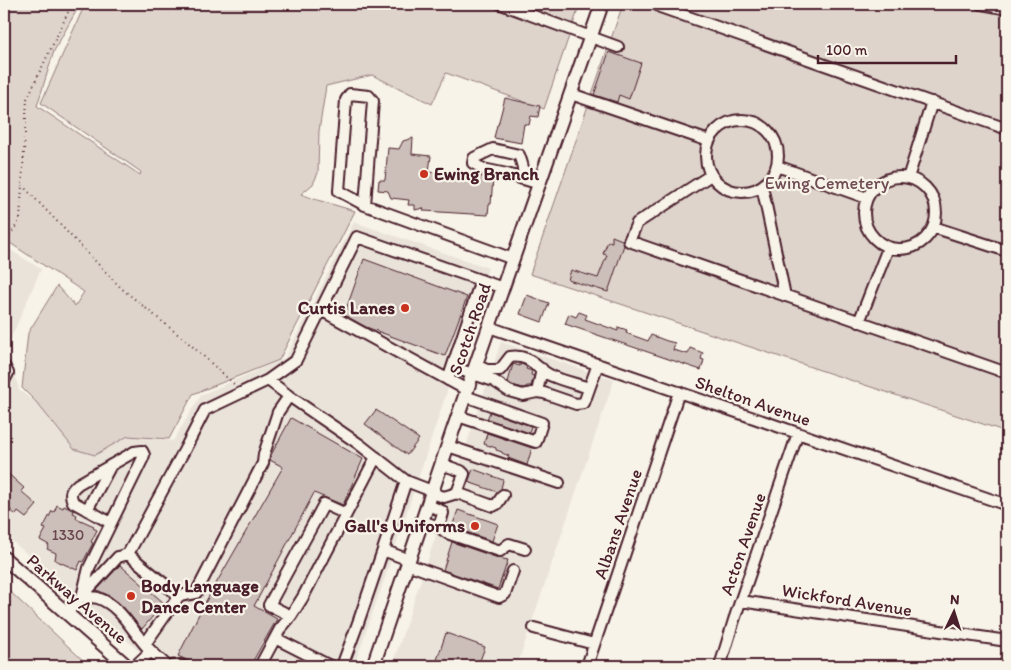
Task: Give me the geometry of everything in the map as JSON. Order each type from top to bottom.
[{"type":"main road","name":"Scotch Road","points":[[373,666],[441,464],[602,4]]},
{"type":"main road","name":"Parkway Avenue","points":[[4,558],[128,666]]},
{"type":"street","points":[[501,4],[618,47]]},
{"type":"street","points":[[981,4],[1007,9]]},
{"type":"street","points":[[660,7],[1007,129]]},
{"type":"street","points":[[365,205],[373,101],[369,96],[350,94],[346,100],[339,191],[365,205],[513,259]]},
{"type":"street","points":[[571,94],[709,141]]},
{"type":"street","points":[[908,178],[932,102]]},
{"type":"street","points":[[750,120],[761,125],[776,144],[778,154],[777,166],[770,178],[762,186],[741,192],[730,190],[711,175],[706,164],[706,152],[709,141],[716,130],[726,123],[750,120]]},
{"type":"street","points":[[522,179],[524,176],[523,167],[519,155],[493,149],[474,158],[473,163],[483,169],[540,184]]},
{"type":"street","points":[[777,166],[867,198]]},
{"type":"street","points":[[711,175],[637,222],[629,242],[1007,373]]},
{"type":"street","points":[[895,178],[908,178],[919,183],[928,191],[933,200],[936,214],[933,227],[928,236],[910,248],[899,250],[888,248],[877,242],[869,233],[864,222],[863,210],[867,198],[874,188],[884,181],[895,178]]},
{"type":"street","points":[[762,186],[785,296]]},
{"type":"street","points":[[933,227],[1007,251]]},
{"type":"street","points":[[67,613],[118,557],[128,554],[205,410],[268,380],[296,360],[357,237],[503,288]]},
{"type":"street","points":[[859,322],[888,248]]},
{"type":"street","points":[[448,380],[481,280]]},
{"type":"street","points":[[321,310],[448,380],[466,393],[542,423],[536,442],[458,416]]},
{"type":"street","name":"Shelton Avenue","points":[[489,327],[1007,505]]},
{"type":"street","points":[[458,369],[500,370],[510,358],[518,356],[530,361],[550,375],[589,388]]},
{"type":"street","points":[[474,369],[509,391],[523,395],[536,392],[544,393],[576,404],[584,403],[598,364]]},
{"type":"street","points":[[4,366],[8,373],[4,381]]},
{"type":"street","points":[[536,392],[542,369]]},
{"type":"street","points":[[268,380],[359,444],[406,481],[431,496],[443,513],[439,526]]},
{"type":"street","name":"Albans Avenue","points":[[587,666],[679,392]]},
{"type":"street","points":[[135,666],[179,596],[196,593],[263,463],[264,454],[278,412],[289,396]]},
{"type":"street","name":"Acton Avenue","points":[[720,666],[798,433]]},
{"type":"street","points":[[448,446],[559,483]]},
{"type":"street","points":[[82,597],[89,568],[111,523],[144,455],[142,452],[134,452],[78,484],[73,489],[70,496],[72,502],[111,523]]},
{"type":"street","points":[[260,666],[280,629],[303,597],[376,457]]},
{"type":"street","points":[[441,464],[461,471],[464,474],[458,493]]},
{"type":"street","points":[[87,510],[111,465]]},
{"type":"street","points":[[342,666],[406,481]]},
{"type":"street","points":[[431,496],[444,498],[458,493],[493,506],[497,504],[503,495]]},
{"type":"street","points":[[291,616],[269,605],[324,504],[346,514]]},
{"type":"street","points":[[422,521],[439,526],[447,533],[500,551],[509,544],[525,549]]},
{"type":"street","points":[[383,550],[408,562],[499,597],[505,594],[513,571]]},
{"type":"street","points":[[128,554],[179,596]]},
{"type":"street","points":[[82,597],[97,598],[111,606],[126,618],[148,648],[167,666],[182,666]]},
{"type":"street","name":"Wickford Avenue","points":[[741,601],[1007,641]]},
{"type":"street","points":[[534,628],[594,644]]},
{"type":"street","points":[[275,638],[330,666]]},
{"type":"street","points":[[1006,666],[1007,657]]},
{"type":"path","points":[[4,244],[20,220],[27,99],[72,4]]},
{"type":"path","points":[[22,185],[121,288],[191,345],[242,392]]},
{"type":"shaded area","points":[[354,222],[488,268],[354,666],[156,666],[4,534],[4,246],[41,269],[8,345],[19,390],[37,403],[74,449],[94,455],[128,436],[173,441],[201,395],[285,358]]},
{"type":"shaded area","points":[[501,342],[614,380],[517,666],[392,666]]},
{"type":"green space","points":[[4,4],[80,4],[54,51],[37,106],[140,175],[141,172],[41,103],[85,4],[580,4],[544,109],[446,73],[432,104],[372,75],[326,86],[319,131],[318,173],[313,184],[301,194],[355,211],[279,360],[193,394],[169,439],[128,436],[95,455],[74,449],[37,403],[22,388],[28,333],[57,286],[75,306],[84,292],[4,239]]},
{"type":"green space","name":"Ewing Cemetery","points":[[623,4],[955,4],[1007,13],[1007,432],[530,274]]},
{"type":"green space","points":[[4,586],[89,666],[4,666]]},
{"type":"building","points":[[609,52],[641,63],[629,99],[619,95],[617,102],[594,95]]},
{"type":"building","points":[[505,98],[540,106],[538,117],[531,116],[529,125],[524,124],[521,143],[494,138]]},
{"type":"building","name":"Ewing Branch","points":[[413,138],[412,154],[431,156],[429,172],[493,178],[488,215],[424,211],[423,208],[415,210],[415,205],[408,205],[409,200],[391,198],[388,191],[378,190],[379,180],[385,180],[388,148],[399,149],[403,141]]},
{"type":"building","points":[[612,236],[622,240],[624,245],[608,292],[568,280],[571,270],[598,278],[607,255],[603,254],[608,241],[612,242]]},
{"type":"building","name":"Curtis Lanes","points":[[364,259],[467,297],[445,356],[366,327],[344,315]]},
{"type":"building","points":[[527,295],[549,303],[542,322],[520,314]]},
{"type":"building","points":[[579,312],[587,315],[585,319],[618,331],[618,327],[627,330],[626,333],[648,341],[651,335],[675,343],[673,350],[688,354],[690,348],[703,353],[701,359],[704,360],[701,370],[565,324],[569,314],[576,317]]},
{"type":"building","points":[[513,364],[520,366],[522,364],[527,367],[526,369],[532,371],[531,375],[534,376],[531,386],[523,388],[508,382]]},
{"type":"building","points":[[376,410],[419,439],[407,455],[365,424]]},
{"type":"building","points":[[490,412],[531,426],[529,433],[487,419]]},
{"type":"building","points":[[291,418],[363,459],[343,505],[314,493],[254,606],[277,619],[250,666],[200,666],[178,656],[202,608],[283,467],[270,460]]},
{"type":"building","points":[[487,433],[532,448],[527,465],[508,458],[509,456],[496,450],[496,448],[484,444]]},
{"type":"building","points":[[473,469],[503,480],[501,489],[497,492],[468,482]]},
{"type":"building","points":[[4,470],[24,488],[21,491],[37,505],[26,518],[18,512],[16,515],[6,506],[9,503],[4,499]]},
{"type":"building","points":[[57,505],[74,511],[73,513],[77,515],[76,518],[94,526],[93,528],[97,530],[91,542],[93,543],[77,570],[55,560],[56,553],[47,549],[49,545],[40,540],[46,529],[43,528]]},
{"type":"building","name":"Gall's Uniforms","points":[[458,510],[498,524],[492,541],[452,527]]},
{"type":"building","points":[[452,542],[508,560],[498,589],[443,570]]},
{"type":"building","name":"Body Language Dance Center","points":[[120,565],[164,603],[142,629],[119,603],[97,590]]},
{"type":"building","points":[[446,633],[485,647],[478,666],[435,666]]},
{"type":"place","name":"Ewing Branch","points":[[424,174]]},
{"type":"place","name":"Curtis Lanes","points":[[405,308]]},
{"type":"place","name":"Gall's Uniforms","points":[[475,526]]},
{"type":"place","name":"Body Language Dance Center","points":[[131,596]]}]
